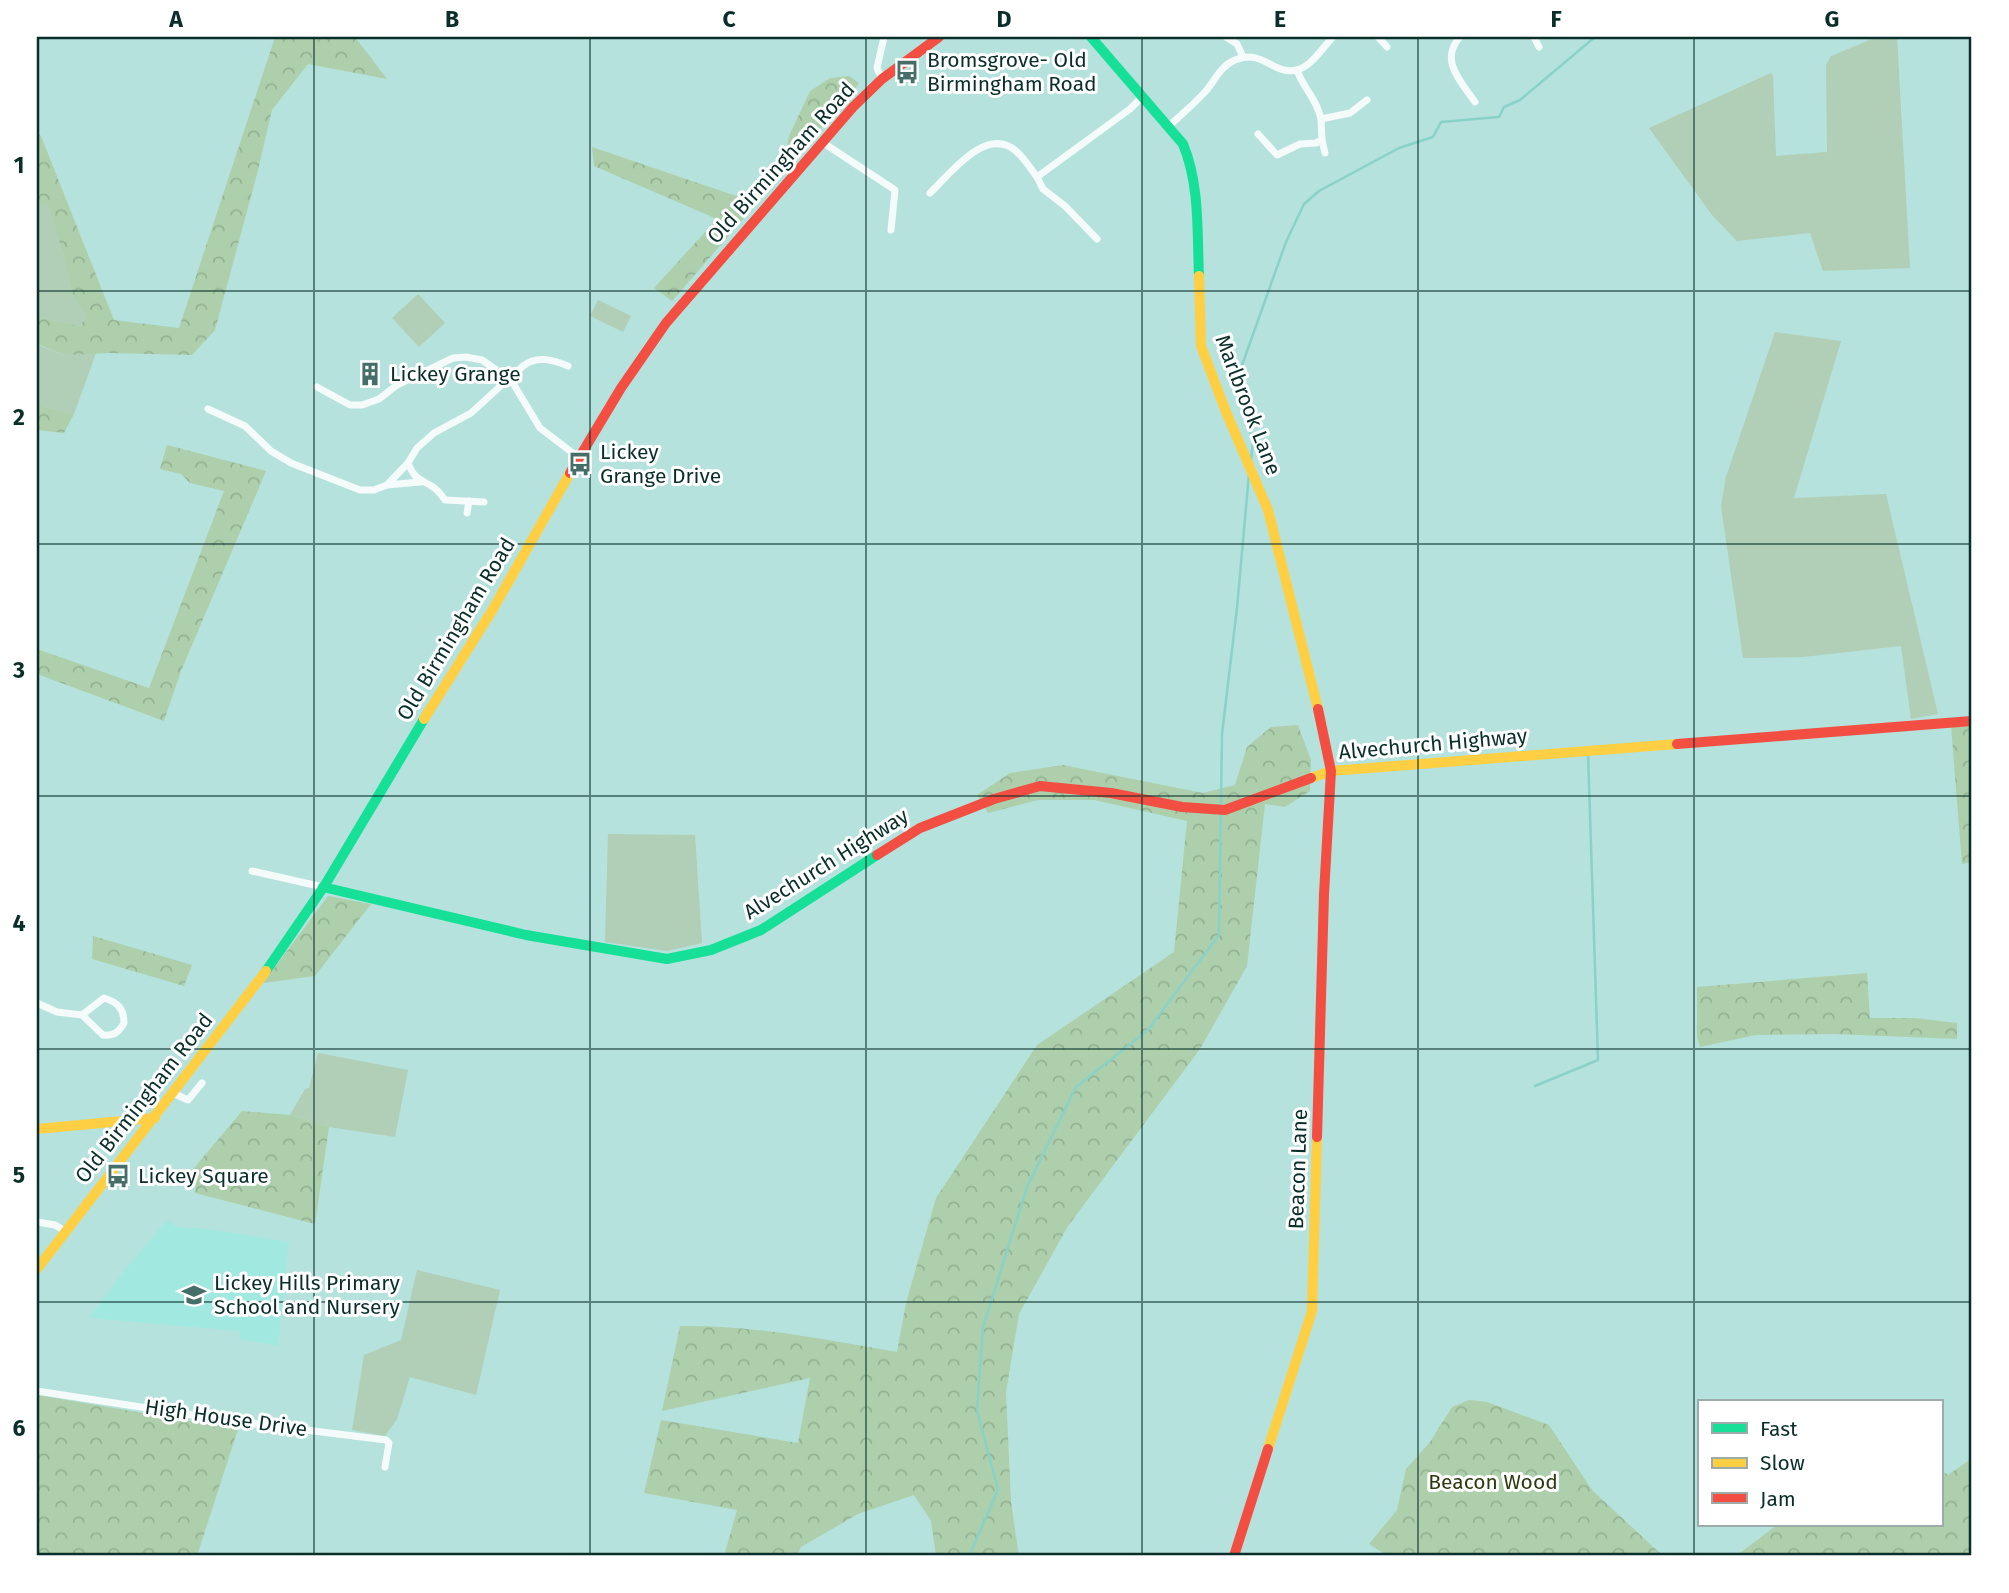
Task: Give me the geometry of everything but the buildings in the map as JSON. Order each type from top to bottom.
[{"type":"street","points":[[882,79],[877,68],[884,37]]},
{"type":"street","name":"Old Birmingham Road","points":[[37,1269],[82,1208],[175,1094],[323,887],[501,594],[578,457],[638,361],[666,323],[853,107],[882,79],[939,37]]},
{"type":"street","name":"Marlbrook Lane","points":[[1091,37],[1170,126],[1183,144],[1189,159],[1196,202],[1201,346],[1268,510],[1317,703],[1331,771]]},
{"type":"street","points":[[1226,37],[1237,44],[1243,57]]},
{"type":"street","points":[[1170,126],[1207,90],[1225,65],[1243,57],[1253,56],[1282,69],[1297,70],[1312,61],[1333,37]]},
{"type":"street","points":[[1460,37],[1450,52],[1451,65],[1475,102]]},
{"type":"street","points":[[1534,37],[1539,47]]},
{"type":"street","points":[[1381,38],[1387,47]]},
{"type":"street","points":[[1297,70],[1302,84],[1318,103],[1325,153]]},
{"type":"street","points":[[1037,177],[1130,109],[1143,96]]},
{"type":"street","points":[[1321,119],[1350,113],[1367,100]]},
{"type":"street","points":[[1258,134],[1282,164]]},
{"type":"street","points":[[1277,155],[1300,144],[1322,140]]},
{"type":"street","points":[[822,142],[895,190],[891,230]]},
{"type":"street","points":[[930,193],[976,149],[995,143],[1015,149],[1044,189],[1097,239]]},
{"type":"street","points":[[317,387],[350,405],[362,405],[379,399],[397,385],[453,358],[482,360],[511,380],[540,428],[578,457]]},
{"type":"street","points":[[387,485],[408,463],[416,448],[433,433],[471,414],[505,382],[511,380],[524,365],[538,360],[554,359],[568,366]]},
{"type":"street","points":[[208,409],[245,426],[271,451],[291,463],[360,490],[420,482],[435,487],[445,500],[484,502]]},
{"type":"street","points":[[408,463],[420,482]]},
{"type":"street","points":[[467,513],[469,501]]},
{"type":"street","name":"Alvechurch Highway","points":[[323,887],[526,935],[667,959],[711,950],[761,930],[920,828],[994,799],[1040,786],[1111,793],[1182,807],[1225,810],[1331,771],[1972,721]]},
{"type":"street","name":"Beacon Lane","points":[[1234,1556],[1312,1311],[1324,894],[1331,771]]},
{"type":"street","points":[[252,871],[323,887]]},
{"type":"street","points":[[37,1003],[57,1013],[82,1014],[104,998],[116,1002],[124,1023],[120,1030],[110,1036],[103,1035],[82,1014]]},
{"type":"street","points":[[175,1094],[188,1100],[202,1083]]},
{"type":"street","points":[[37,1129],[155,1118]]},
{"type":"street","points":[[37,1222],[65,1231]]},
{"type":"street","name":"High House Drive","points":[[37,1391],[225,1420],[387,1440],[389,1443],[385,1467]]},
{"type":"shaded area","name":"Lickey Hills Primary School and Nursery","points":[[168,1219],[176,1227],[209,1229],[289,1242],[278,1346],[240,1339],[239,1331],[89,1318],[123,1272]]},
{"type":"green space","points":[[275,37],[355,37],[387,79],[308,64],[272,110],[215,330],[192,355],[65,355],[37,344],[37,317],[81,326],[86,315],[72,295],[65,260],[48,205],[37,201],[37,133],[41,136],[114,320],[179,328]]},
{"type":"green space","points":[[1877,37],[1897,37],[1910,268],[1823,271],[1810,233],[1737,241],[1712,215],[1649,128],[1771,73],[1776,156],[1827,152],[1826,65],[1831,56]]},
{"type":"green space","points":[[849,76],[859,83],[849,97],[672,301],[654,288],[717,219],[594,166],[592,147],[745,199],[786,154],[789,136],[810,91],[830,78]]},
{"type":"green space","points":[[37,201],[48,204],[65,260],[72,295],[86,315],[81,326],[37,317]]},
{"type":"green space","points":[[418,294],[445,323],[419,347],[392,318]]},
{"type":"green space","points":[[598,300],[631,316],[623,332],[590,316]]},
{"type":"green space","points":[[1775,332],[1841,341],[1794,498],[1886,494],[1938,714],[1911,719],[1901,646],[1803,657],[1743,658],[1721,506],[1726,477]]},
{"type":"green space","points":[[37,345],[65,355],[96,353],[74,414],[37,405]]},
{"type":"green space","points":[[37,405],[74,414],[64,433],[37,430]]},
{"type":"green space","points":[[167,445],[266,471],[181,671],[164,721],[37,674],[37,649],[149,688],[224,491],[190,483],[181,474],[160,469]]},
{"type":"green space","points":[[1972,724],[1972,862],[1962,864],[1951,726]]},
{"type":"green space","points":[[1298,725],[1311,760],[1310,791],[1285,807],[1265,804],[1247,966],[1200,1049],[1068,1226],[1019,1314],[1006,1392],[1011,1502],[1019,1556],[936,1556],[931,1521],[914,1495],[858,1514],[801,1547],[797,1556],[724,1556],[737,1510],[644,1493],[661,1420],[798,1443],[810,1378],[662,1411],[680,1326],[762,1331],[897,1352],[906,1303],[936,1198],[1037,1045],[1174,952],[1187,821],[1094,800],[1038,800],[988,813],[977,795],[1010,773],[1063,765],[1203,793],[1235,785],[1247,747],[1271,727]]},
{"type":"green space","points":[[608,834],[695,835],[702,943],[667,951],[605,942]]},
{"type":"green space","points":[[328,896],[371,904],[315,976],[263,983]]},
{"type":"green space","points":[[93,936],[192,965],[184,986],[92,959]]},
{"type":"green space","points":[[1867,973],[1870,1018],[1915,1018],[1957,1023],[1957,1039],[1834,1034],[1756,1035],[1700,1047],[1697,1037],[1697,987]]},
{"type":"green space","points":[[318,1053],[408,1070],[395,1137],[329,1127],[290,1115],[305,1089],[309,1088]]},
{"type":"green space","points":[[242,1111],[290,1115],[329,1127],[315,1224],[195,1193],[196,1183],[189,1174]]},
{"type":"green space","points":[[417,1270],[500,1290],[476,1395],[410,1377],[397,1419],[385,1436],[352,1430],[364,1355],[401,1340]]},
{"type":"green space","points":[[37,1395],[238,1429],[197,1556],[37,1556]]},
{"type":"green space","name":"Beacon Wood","points":[[1469,1400],[1487,1402],[1549,1425],[1592,1490],[1663,1556],[1388,1556],[1369,1544],[1397,1510],[1406,1469],[1430,1442],[1452,1407]]},
{"type":"green space","points":[[1972,1458],[1972,1556],[1736,1556],[1776,1526],[1942,1526],[1942,1471],[1948,1475]]},
{"type":"waterway","points":[[1251,460],[1253,442],[1236,382],[1286,242],[1304,204],[1319,191],[1399,148],[1433,137],[1441,122],[1499,117],[1504,107],[1520,100],[1595,37]]},
{"type":"waterway","points":[[969,1556],[998,1490],[977,1410],[983,1327],[1027,1187],[1076,1087],[1147,1031],[1219,935],[1222,734],[1249,474]]},
{"type":"waterway","points":[[1535,1086],[1598,1060],[1588,753]]},
{"type":"traffic: fast","points":[[1091,37],[1183,144],[1195,192],[1199,276]]},
{"type":"traffic: fast","points":[[266,971],[325,885],[424,719]]},
{"type":"traffic: fast","points":[[323,887],[526,935],[667,959],[711,950],[761,930],[877,855]]},
{"type":"traffic: slow","points":[[1199,276],[1201,346],[1268,510],[1318,709]]},
{"type":"traffic: slow","points":[[424,719],[493,609],[570,473]]},
{"type":"traffic: slow","points":[[1311,778],[1331,771],[1677,744]]},
{"type":"traffic: slow","points":[[37,1269],[266,971]]},
{"type":"traffic: slow","points":[[37,1129],[155,1118]]},
{"type":"traffic: slow","points":[[1268,1449],[1312,1311],[1317,1137]]},
{"type":"traffic: jam","points":[[570,473],[621,388],[666,323],[853,107],[882,79],[939,37]]},
{"type":"traffic: jam","points":[[1317,1137],[1324,894],[1331,771],[1318,709]]},
{"type":"traffic: jam","points":[[1677,744],[1972,721]]},
{"type":"traffic: jam","points":[[877,855],[920,828],[994,799],[1040,786],[1111,793],[1182,807],[1225,810],[1311,778]]},
{"type":"traffic: jam","points":[[1234,1556],[1268,1449]]},
{"type":"place","name":"Bromsgrove- Old Birmingham Road","points":[[907,72]]},
{"type":"place","name":"Lickey Grange","points":[[370,374]]},
{"type":"place","name":"Lickey Grange Drive","points":[[580,464]]},
{"type":"place","name":"Lickey Square","points":[[118,1176]]},
{"type":"place","name":"Lickey Hills Primary School and Nursery","points":[[194,1295]]}]
